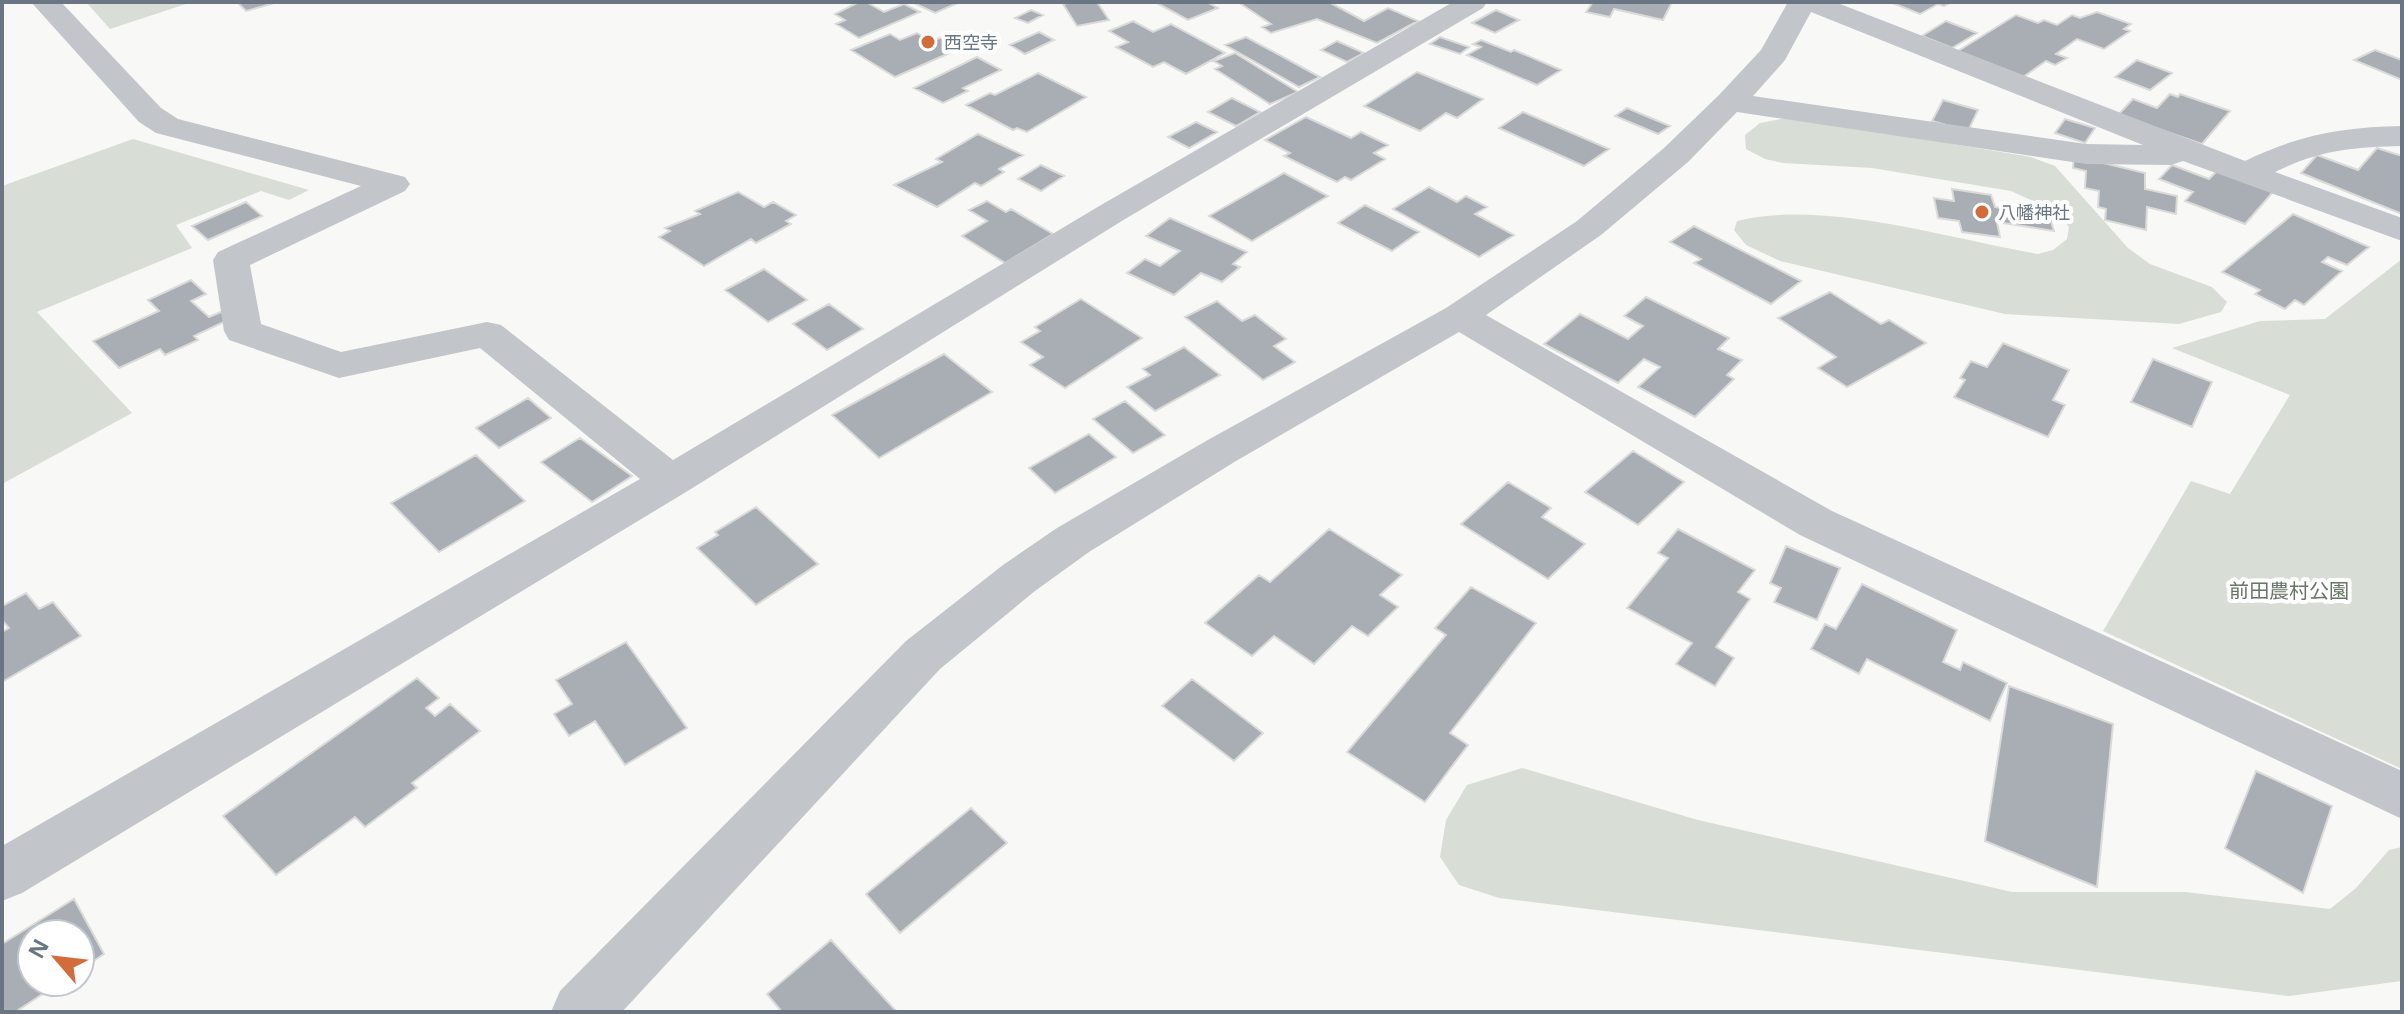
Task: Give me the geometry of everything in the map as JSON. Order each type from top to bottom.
[{"type":"street","points":[[45,2],[150,115],[167,126],[393,184],[231,260],[243,331],[339,365],[487,334],[671,481]]},
{"type":"street","points":[[2,875],[671,481],[1113,212],[1473,2]]},
{"type":"street","points":[[581,1012],[923,655],[1019,578],[1073,540],[1221,451],[1459,316],[1589,228],[1676,155],[1730,102],[1774,54],[1802,2]]},
{"type":"street","points":[[1810,2],[2198,155],[2402,230]]},
{"type":"street","points":[[1730,102],[2086,154],[2198,155]]},
{"type":"street","points":[[2249,172],[2294,150],[2351,137],[2402,136]]},
{"type":"street","points":[[1459,316],[1816,523],[2402,796]]},
{"type":"green space","points":[[86,2],[192,2],[110,29]]},
{"type":"green space","points":[[1791,117],[2031,157],[2055,166],[2128,248],[2150,264],[2212,287],[2227,302],[2221,312],[2179,324],[2005,314],[1780,261],[1746,245],[1734,230],[1737,221],[1771,215],[1847,218],[2038,254],[2053,250],[2067,239],[2069,227],[2057,212],[2011,191],[1872,168],[1783,163],[1765,159],[1746,149],[1745,135],[1760,123]]},
{"type":"green space","points":[[133,139],[309,190],[289,200],[261,191],[176,225],[192,248],[37,312],[132,413],[2,484],[2,186]]},
{"type":"green space","name":"前田農村公園","points":[[2402,259],[2402,769],[2103,631],[2191,481],[2230,494],[2290,395],[2172,348],[2260,321],[2325,319]]},
{"type":"green space","points":[[1522,768],[1698,820],[2012,892],[2185,892],[2330,909],[2356,888],[2389,850],[2402,847],[2402,981],[2289,996],[1499,898],[1459,885],[1440,857],[1446,820],[1467,785]]},
{"type":"building","points":[[859,2],[866,2],[884,12],[904,4],[920,12],[859,38],[836,24],[845,20],[835,14]]},
{"type":"building","points":[[912,2],[960,2],[935,13]]},
{"type":"building","points":[[1097,2],[1109,20],[1077,26],[1063,4]]},
{"type":"building","points":[[1155,2],[1207,2],[1218,8],[1188,20]]},
{"type":"building","points":[[1238,2],[1329,2],[1364,21],[1388,8],[1418,21],[1377,43],[1317,19],[1271,33],[1262,27],[1271,24]]},
{"type":"building","points":[[1593,2],[1672,2],[1663,20],[1614,9],[1610,17],[1586,12]]},
{"type":"building","points":[[1890,2],[1952,2],[1944,6],[1938,4],[1920,14]]},
{"type":"building","points":[[238,3],[271,4],[246,11]]},
{"type":"building","points":[[1031,10],[1043,15],[1028,23],[1015,18]]},
{"type":"building","points":[[1496,10],[1519,20],[1495,33],[1472,23]]},
{"type":"building","points":[[2097,12],[2131,24],[2124,29],[2130,31],[2104,49],[2077,39],[2056,54],[2067,58],[2055,65],[2046,61],[2023,77],[1958,51],[2016,15],[2038,23],[2044,20],[2057,25],[2072,15],[2080,18]]},
{"type":"building","points":[[1133,21],[1153,32],[1171,24],[1225,53],[1186,74],[1164,62],[1153,67],[1116,47],[1128,42],[1109,31]]},
{"type":"building","points":[[1946,21],[1977,33],[1952,48],[1922,36]]},
{"type":"building","points":[[1039,32],[1054,40],[1025,54],[1010,45]]},
{"type":"building","points":[[917,33],[931,41],[953,34],[970,44],[895,77],[851,50],[890,34],[900,40]]},
{"type":"building","points":[[1246,37],[1320,77],[1299,87],[1225,45]]},
{"type":"building","points":[[1440,37],[1469,47],[1460,54],[1430,44]]},
{"type":"building","points":[[1481,40],[1561,70],[1537,85],[1467,55],[1481,47],[1473,44]]},
{"type":"building","points":[[1337,41],[1364,53],[1347,62],[1321,50]]},
{"type":"building","points":[[2375,50],[2402,60],[2402,80],[2354,60]]},
{"type":"building","points":[[1235,53],[1298,92],[1270,104],[1215,69],[1222,66],[1214,61]]},
{"type":"building","points":[[977,57],[1001,70],[963,88],[968,91],[943,103],[914,88]]},
{"type":"building","points":[[2137,60],[2172,73],[2150,90],[2115,77]]},
{"type":"building","points":[[1417,72],[1483,99],[1457,118],[1446,113],[1420,131],[1364,106]]},
{"type":"building","points":[[1038,73],[1086,97],[1027,132],[1017,128],[1013,130],[966,105],[990,93],[995,95]]},
{"type":"building","points":[[2170,94],[2178,97],[2180,94],[2230,111],[2202,144],[2118,115],[2133,99],[2157,108]]},
{"type":"building","points":[[1232,98],[1260,112],[1236,126],[1208,112]]},
{"type":"building","points":[[1943,100],[1978,110],[1968,131],[1932,121]]},
{"type":"building","points":[[1627,108],[1670,126],[1658,134],[1615,116]]},
{"type":"building","points":[[1523,112],[1609,149],[1584,166],[1499,128]]},
{"type":"building","points":[[1306,117],[1351,138],[1361,132],[1388,145],[1374,153],[1385,159],[1351,180],[1345,177],[1337,182],[1284,156],[1290,153],[1265,140]]},
{"type":"building","points":[[2065,119],[2095,128],[2085,143],[2055,133]]},
{"type":"building","points":[[1196,122],[1217,132],[1189,148],[1168,137]]},
{"type":"building","points":[[978,134],[1023,155],[999,169],[1004,172],[981,186],[975,183],[937,207],[894,185],[942,162],[936,159]]},
{"type":"building","points":[[2377,148],[2402,156],[2402,214],[2301,173],[2317,155],[2358,170]]},
{"type":"building","points":[[2074,156],[2145,173],[2145,189],[2177,196],[2176,214],[2147,207],[2146,230],[2105,220],[2106,209],[2098,207],[2099,191],[2085,188],[2086,171],[2073,168]]},
{"type":"building","points":[[1041,165],[1064,176],[1041,191],[1018,179]]},
{"type":"building","points":[[2172,165],[2209,179],[2217,171],[2273,192],[2245,224],[2185,201],[2193,192],[2159,179]]},
{"type":"building","points":[[1284,173],[1328,196],[1252,241],[1209,216]]},
{"type":"building","points":[[1429,187],[1457,202],[1466,196],[1487,207],[1475,214],[1514,235],[1479,257],[1393,209]]},
{"type":"building","points":[[1952,189],[1991,195],[1995,207],[2049,215],[2054,231],[1997,222],[2000,237],[1962,232],[1959,221],[1938,218],[1934,198],[1954,201]]},
{"type":"building","points":[[738,192],[764,207],[773,202],[796,215],[786,221],[791,224],[756,243],[751,239],[704,266],[659,237],[670,231],[665,228],[700,214],[695,211]]},
{"type":"building","points":[[987,201],[1006,212],[1011,209],[1053,234],[1005,263],[962,236],[987,221],[969,210]]},
{"type":"building","points":[[246,202],[262,216],[208,240],[192,226]]},
{"type":"building","points":[[1365,205],[1419,232],[1392,251],[1338,223]]},
{"type":"building","points":[[2293,214],[2369,247],[2347,265],[2328,257],[2322,262],[2342,271],[2304,305],[2295,300],[2285,309],[2255,294],[2260,290],[2222,272]]},
{"type":"building","points":[[1170,218],[1247,252],[1233,264],[1240,267],[1222,282],[1201,273],[1174,295],[1127,273],[1145,259],[1160,266],[1180,251],[1146,236]]},
{"type":"building","points":[[1694,226],[1801,281],[1771,304],[1694,263],[1701,259],[1670,242]]},
{"type":"building","points":[[764,269],[807,300],[768,322],[725,290]]},
{"type":"building","points":[[191,280],[206,294],[191,301],[209,317],[221,312],[230,319],[194,336],[198,340],[165,355],[160,349],[119,368],[93,341],[159,311],[148,300]]},
{"type":"building","points":[[1830,292],[1881,324],[1889,320],[1926,343],[1847,387],[1818,368],[1836,357],[1778,318]]},
{"type":"building","points":[[1646,297],[1729,338],[1718,349],[1742,360],[1727,375],[1734,379],[1695,417],[1638,387],[1660,367],[1644,359],[1618,383],[1544,344],[1580,314],[1628,339],[1643,326],[1624,316]]},
{"type":"building","points":[[1081,299],[1142,338],[1065,388],[1030,365],[1043,357],[1021,342],[1040,331],[1035,327]]},
{"type":"building","points":[[1217,301],[1242,321],[1255,315],[1286,339],[1274,346],[1295,362],[1263,380],[1185,317]]},
{"type":"building","points":[[829,304],[863,329],[827,350],[793,324]]},
{"type":"building","points":[[2003,343],[2069,370],[2053,400],[2065,405],[2048,437],[1954,397],[1965,380],[1960,378],[1971,361],[1987,367]]},
{"type":"building","points":[[1184,347],[1220,375],[1155,411],[1127,387],[1150,375],[1143,369]]},
{"type":"building","points":[[944,354],[992,392],[879,458],[832,415]]},
{"type":"building","points":[[2153,359],[2212,382],[2192,427],[2131,402]]},
{"type":"building","points":[[528,398],[551,418],[499,448],[476,428]]},
{"type":"building","points":[[1125,401],[1165,435],[1133,453],[1093,419]]},
{"type":"building","points":[[1089,434],[1116,457],[1055,493],[1029,468]]},
{"type":"building","points":[[580,438],[632,476],[592,502],[541,462]]},
{"type":"building","points":[[1633,451],[1684,482],[1638,525],[1585,492]]},
{"type":"building","points":[[476,455],[525,501],[439,552],[391,503]]},
{"type":"building","points":[[1508,482],[1551,508],[1542,517],[1585,544],[1548,579],[1461,524]]},
{"type":"building","points":[[756,507],[818,564],[756,605],[697,548],[718,535],[715,532]]},
{"type":"building","points":[[1329,529],[1402,575],[1380,595],[1398,607],[1368,636],[1352,626],[1314,664],[1274,636],[1252,656],[1205,623],[1259,575],[1270,582]]},
{"type":"building","points":[[1678,529],[1755,570],[1738,592],[1750,599],[1716,647],[1734,658],[1715,686],[1676,664],[1692,643],[1627,608],[1668,558],[1658,553]]},
{"type":"building","points":[[1786,546],[1840,568],[1817,620],[1774,602],[1781,588],[1770,583]]},
{"type":"building","points":[[1862,584],[1957,630],[1943,662],[1960,670],[1963,662],[2007,683],[1990,721],[1867,659],[1859,674],[1811,649],[1825,624],[1836,629]]},
{"type":"building","points":[[1471,587],[1536,623],[1450,733],[1468,745],[1425,802],[1347,752],[1446,635],[1435,628]]},
{"type":"building","points":[[26,593],[39,609],[53,602],[81,636],[2,682],[2,632],[9,628],[2,620],[2,606]]},
{"type":"building","points":[[626,642],[687,728],[625,765],[595,721],[569,736],[554,714],[572,704],[556,680]]},
{"type":"building","points":[[417,678],[439,698],[426,708],[435,716],[450,704],[480,731],[412,783],[417,788],[365,827],[355,817],[276,875],[223,816]]},
{"type":"building","points":[[1192,679],[1263,733],[1234,761],[1162,706]]},
{"type":"building","points":[[2009,686],[2113,724],[2097,887],[1985,841]]},
{"type":"building","points":[[2256,771],[2332,806],[2303,893],[2225,848]]},
{"type":"building","points":[[971,808],[1007,843],[900,933],[866,894]]},
{"type":"building","points":[[74,899],[84,918],[44,918]]},
{"type":"building","points":[[16,935],[16,998],[36,998],[15,1012],[2,1012],[2,944]]},
{"type":"building","points":[[96,939],[104,954],[96,959]]},
{"type":"building","points":[[831,940],[897,1012],[782,1012],[767,994]]},
{"type":"place","name":"西空寺","points":[[928,42]]},
{"type":"place","name":"八幡神社","points":[[1982,212]]}]
